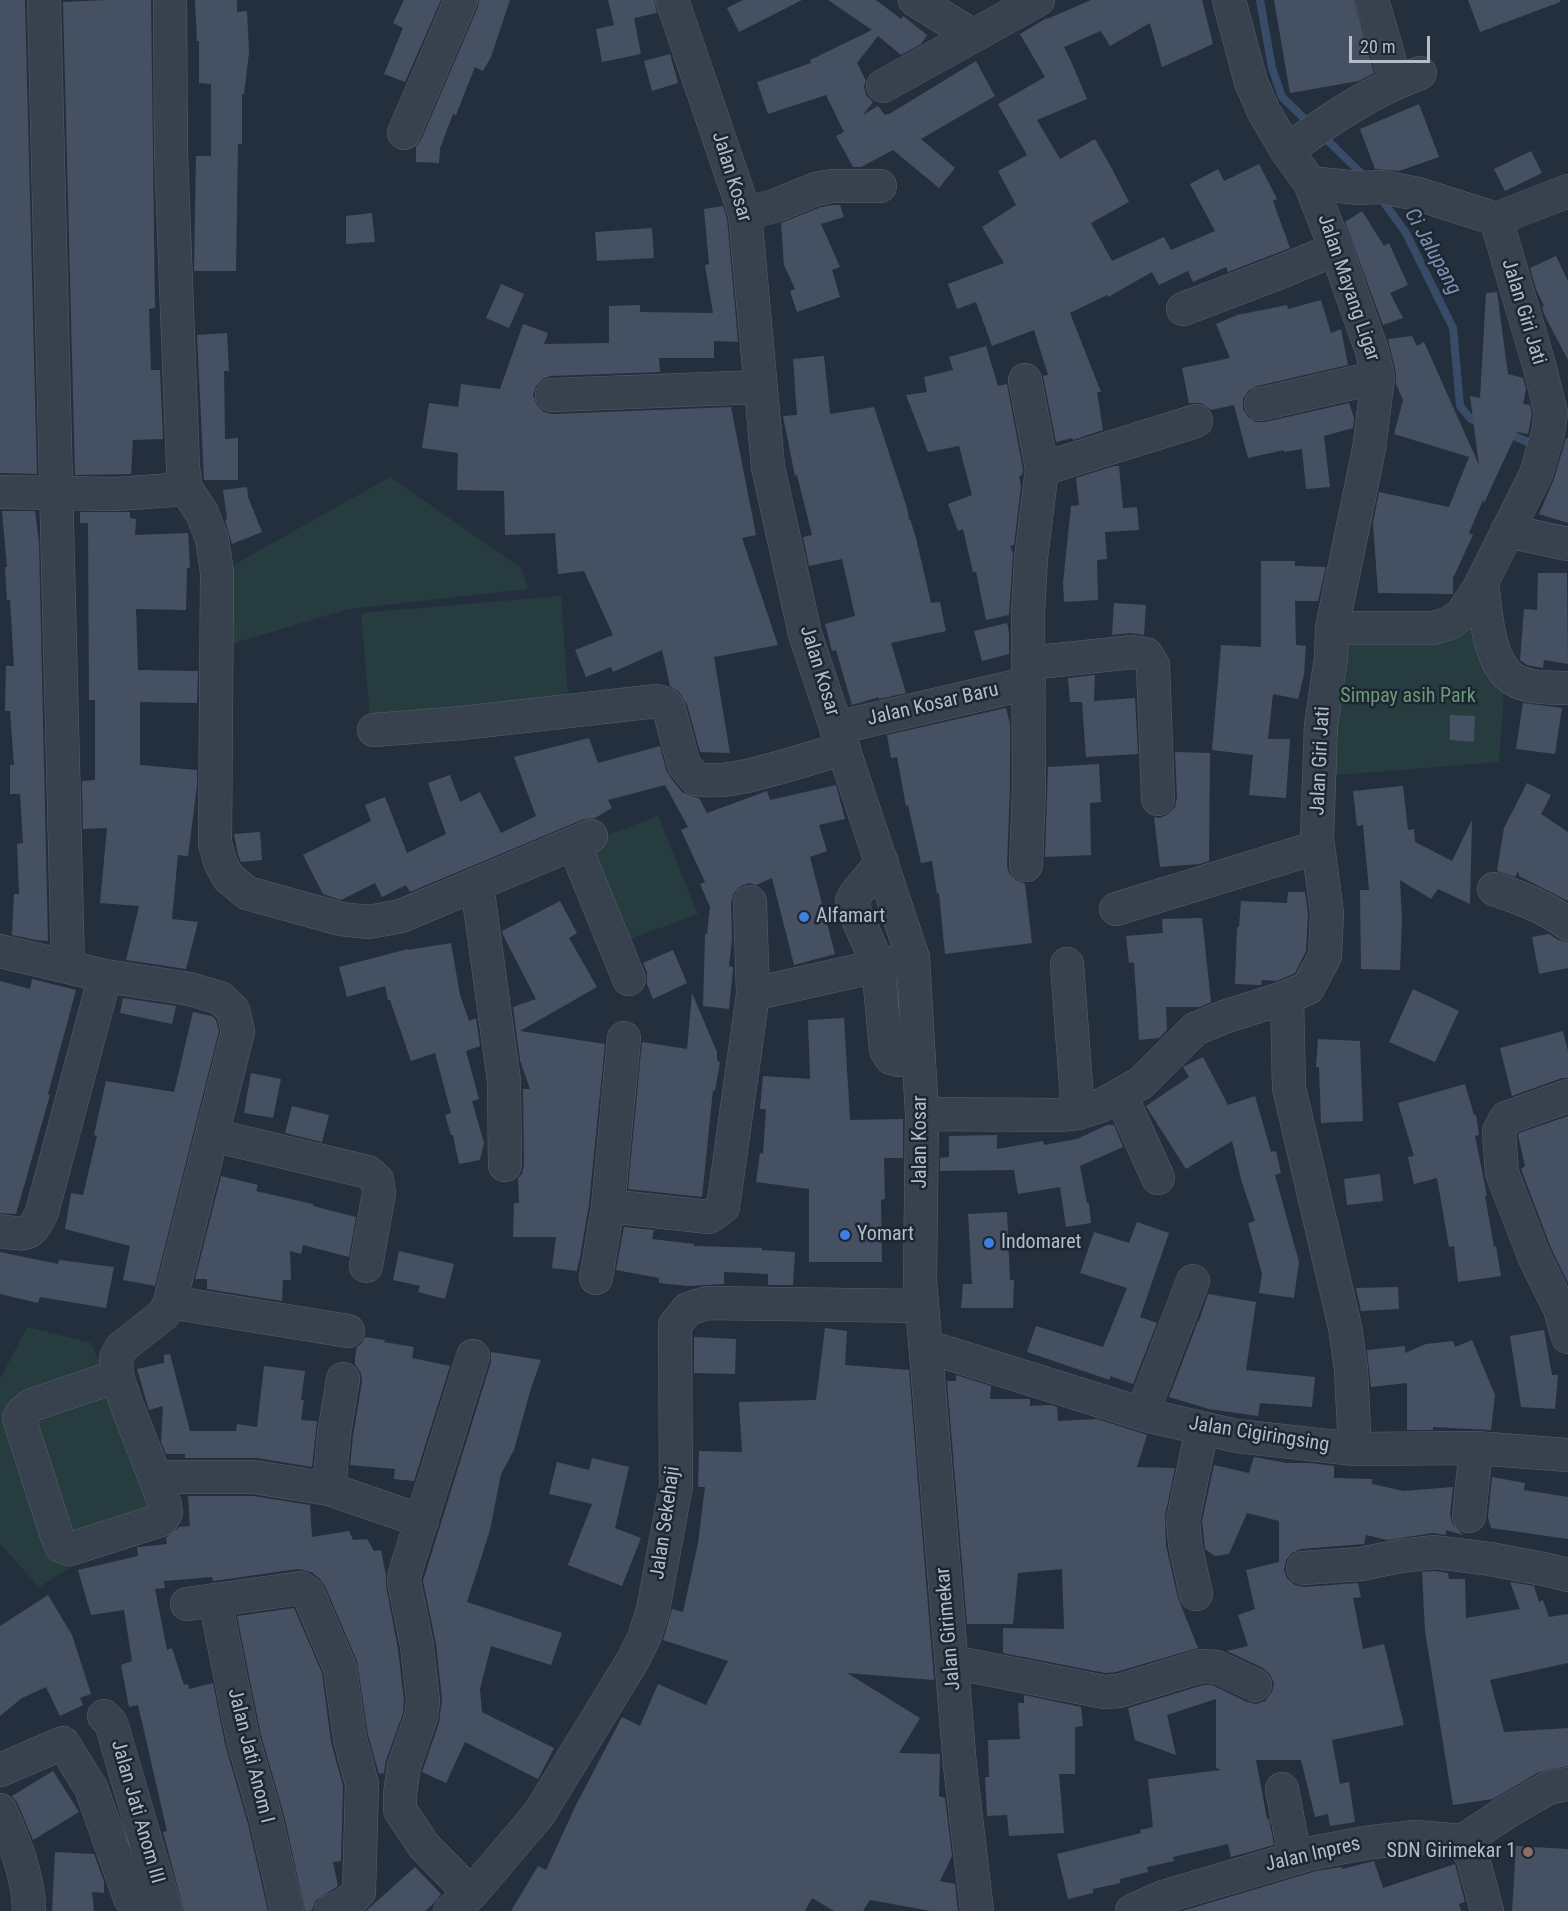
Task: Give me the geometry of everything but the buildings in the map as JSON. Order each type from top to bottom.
[{"type":"street","points":[[44,0],[68,968]]},
{"type":"street","points":[[170,0],[171,153],[183,468],[186,489],[202,513],[212,539],[217,572],[216,843],[220,862],[228,877],[247,893],[341,919],[369,922],[401,916],[583,840],[629,979]]},
{"type":"street","points":[[404,133],[461,0]]},
{"type":"street","name":"Jalan Kosar","points":[[672,0],[745,214],[771,478],[806,634],[897,912],[914,957],[922,1114],[920,1280],[926,1346]]},
{"type":"street","points":[[915,0],[972,36]]},
{"type":"street","points":[[883,86],[1038,0]]},
{"type":"street","name":"Jalan Mayang Ligar","points":[[1229,0],[1251,82],[1264,112],[1308,136],[1310,183],[1372,351],[1378,377],[1369,449],[1332,628]]},
{"type":"street","points":[[1308,136],[1360,101],[1408,77],[1372,0]]},
{"type":"street","points":[[1310,183],[1418,194],[1496,219],[1568,191]]},
{"type":"street","points":[[745,214],[777,205],[816,189],[832,186],[880,186]]},
{"type":"street","name":"Jalan Giri Jati","points":[[922,1114],[1059,1115],[1078,1113],[1121,1096],[1149,1077],[1195,1029],[1308,988],[1325,956],[1327,913],[1318,847],[1321,725],[1331,658],[1332,628],[1434,628],[1450,623],[1462,614],[1470,605],[1482,583],[1536,474],[1548,433],[1551,413],[1496,219]]},
{"type":"street","points":[[1184,309],[1336,249]]},
{"type":"street","points":[[1261,404],[1378,377]]},
{"type":"street","points":[[1025,380],[1042,469],[1031,558],[1028,613],[1029,788],[1026,865]]},
{"type":"street","points":[[552,395],[761,387]]},
{"type":"street","points":[[1042,469],[1196,421]]},
{"type":"street","points":[[0,492],[117,494],[186,489]]},
{"type":"street","points":[[1507,531],[1568,544]]},
{"type":"street","points":[[1482,583],[1492,645],[1498,662],[1512,678],[1528,685],[1568,688]]},
{"type":"street","name":"Jalan Kosar Baru","points":[[374,730],[462,723],[657,701],[664,703],[669,709],[684,765],[696,779],[720,780],[752,775],[840,738],[1029,673],[1133,652],[1146,654],[1153,665],[1158,799]]},
{"type":"street","points":[[1116,909],[1318,847]]},
{"type":"street","points":[[882,862],[852,901],[872,951],[886,1050],[891,1058],[898,1060],[919,1057]]},
{"type":"street","points":[[477,885],[504,1082],[505,1165]]},
{"type":"street","points":[[1494,889],[1527,900],[1568,924]]},
{"type":"street","points":[[608,1206],[709,1217],[723,1208],[753,994],[750,902]]},
{"type":"street","points":[[872,951],[897,912]]},
{"type":"street","points":[[0,951],[105,976],[190,989],[220,998],[234,1010],[238,1031],[170,1302],[164,1314],[122,1348],[116,1358],[117,1376],[166,1513],[161,1520],[70,1549],[61,1546],[57,1536],[20,1418],[23,1412],[32,1405],[117,1376]]},
{"type":"street","points":[[753,994],[872,951],[914,957]]},
{"type":"street","points":[[1067,964],[1078,1113]]},
{"type":"street","points":[[0,1230],[25,1234],[35,1228],[42,1212],[105,976]]},
{"type":"street","points":[[1287,997],[1289,1088],[1345,1327],[1351,1369],[1355,1449]]},
{"type":"street","points":[[596,1278],[608,1206],[624,1038]]},
{"type":"street","points":[[1121,1096],[1158,1178]]},
{"type":"street","points":[[1565,1317],[1534,1256],[1502,1173],[1499,1131],[1506,1118],[1568,1096]]},
{"type":"street","points":[[212,1136],[368,1172],[377,1180],[379,1193],[366,1266]]},
{"type":"street","points":[[1142,1414],[1193,1281]]},
{"type":"street","points":[[170,1302],[348,1331]]},
{"type":"street","name":"Jalan Sekehaji","points":[[460,1903],[539,1814],[633,1660],[646,1630],[653,1610],[676,1486],[675,1325],[688,1309],[707,1303],[922,1306]]},
{"type":"street","name":"Jalan Cigiringsing","points":[[926,1346],[1142,1414],[1237,1436],[1355,1449],[1476,1448],[1568,1455]]},
{"type":"street","name":"Jalan Girimekar","points":[[926,1346],[960,1766],[977,1911]]},
{"type":"street","points":[[460,1903],[400,1810],[404,1766],[421,1717],[423,1701],[417,1646],[404,1582],[473,1356]]},
{"type":"street","points":[[329,1489],[334,1434],[343,1379]]},
{"type":"street","points":[[1196,1594],[1185,1545],[1183,1520],[1202,1429]]},
{"type":"street","points":[[1469,1516],[1476,1448]]},
{"type":"street","points":[[168,1478],[254,1477],[329,1489],[422,1521]]},
{"type":"street","points":[[1303,1568],[1360,1564],[1435,1552],[1490,1559],[1568,1575]]},
{"type":"street","name":"Jalan Jati Anom I","points":[[287,1911],[266,1820],[201,1602],[302,1588],[308,1593],[340,1668],[350,1739],[362,1784],[359,1892],[346,1904],[331,1911]]},
{"type":"street","points":[[952,1662],[1104,1692],[1119,1691],[1201,1666],[1217,1667],[1255,1685]]},
{"type":"street","name":"Jalan Jati Anom III","points":[[104,1716],[111,1723],[166,1911]]},
{"type":"street","points":[[0,1770],[63,1743],[91,1788],[130,1898],[138,1911]]},
{"type":"street","points":[[1487,1911],[1473,1859],[1463,1841],[1505,1812],[1548,1788],[1568,1784]]},
{"type":"street","points":[[1282,1790],[1294,1857]]},
{"type":"street","points":[[0,1810],[16,1846],[29,1900],[29,1911]]},
{"type":"street","name":"Jalan Inpres","points":[[1132,1911],[1163,1897],[1294,1857],[1415,1836],[1463,1841]]},
{"type":"green space","points":[[390,477],[521,568],[528,589],[349,609],[231,644],[205,581]]},
{"type":"green space","name":"Simpay asih Park","points":[[1481,582],[1505,682],[1499,762],[1324,776],[1334,628],[1434,624]]},
{"type":"green space","points":[[561,596],[568,696],[370,717],[361,613]]},
{"type":"green space","points":[[658,816],[698,914],[622,942],[584,844]]},
{"type":"green space","points":[[27,1327],[91,1343],[164,1510],[39,1587],[0,1544],[0,1379]]},
{"type":"waterway","name":"Ci Jalupang","points":[[1260,0],[1272,68],[1282,97],[1311,125]]},
{"type":"waterway","name":"Ci Jalupang","points":[[1321,134],[1367,179]]},
{"type":"waterway","name":"Ci Jalupang","points":[[1380,197],[1406,233],[1453,328],[1460,406],[1471,419],[1482,423]]},
{"type":"waterway","name":"Ci Jalupang","points":[[1505,432],[1537,446]]},
{"type":"place","name":"Alfamart","points":[[804,917]]},
{"type":"place","name":"Yomart","points":[[845,1235]]},
{"type":"place","name":"Indomaret","points":[[989,1243]]},
{"type":"place","name":"SDN Girimekar 1","points":[[1528,1852]]}]
